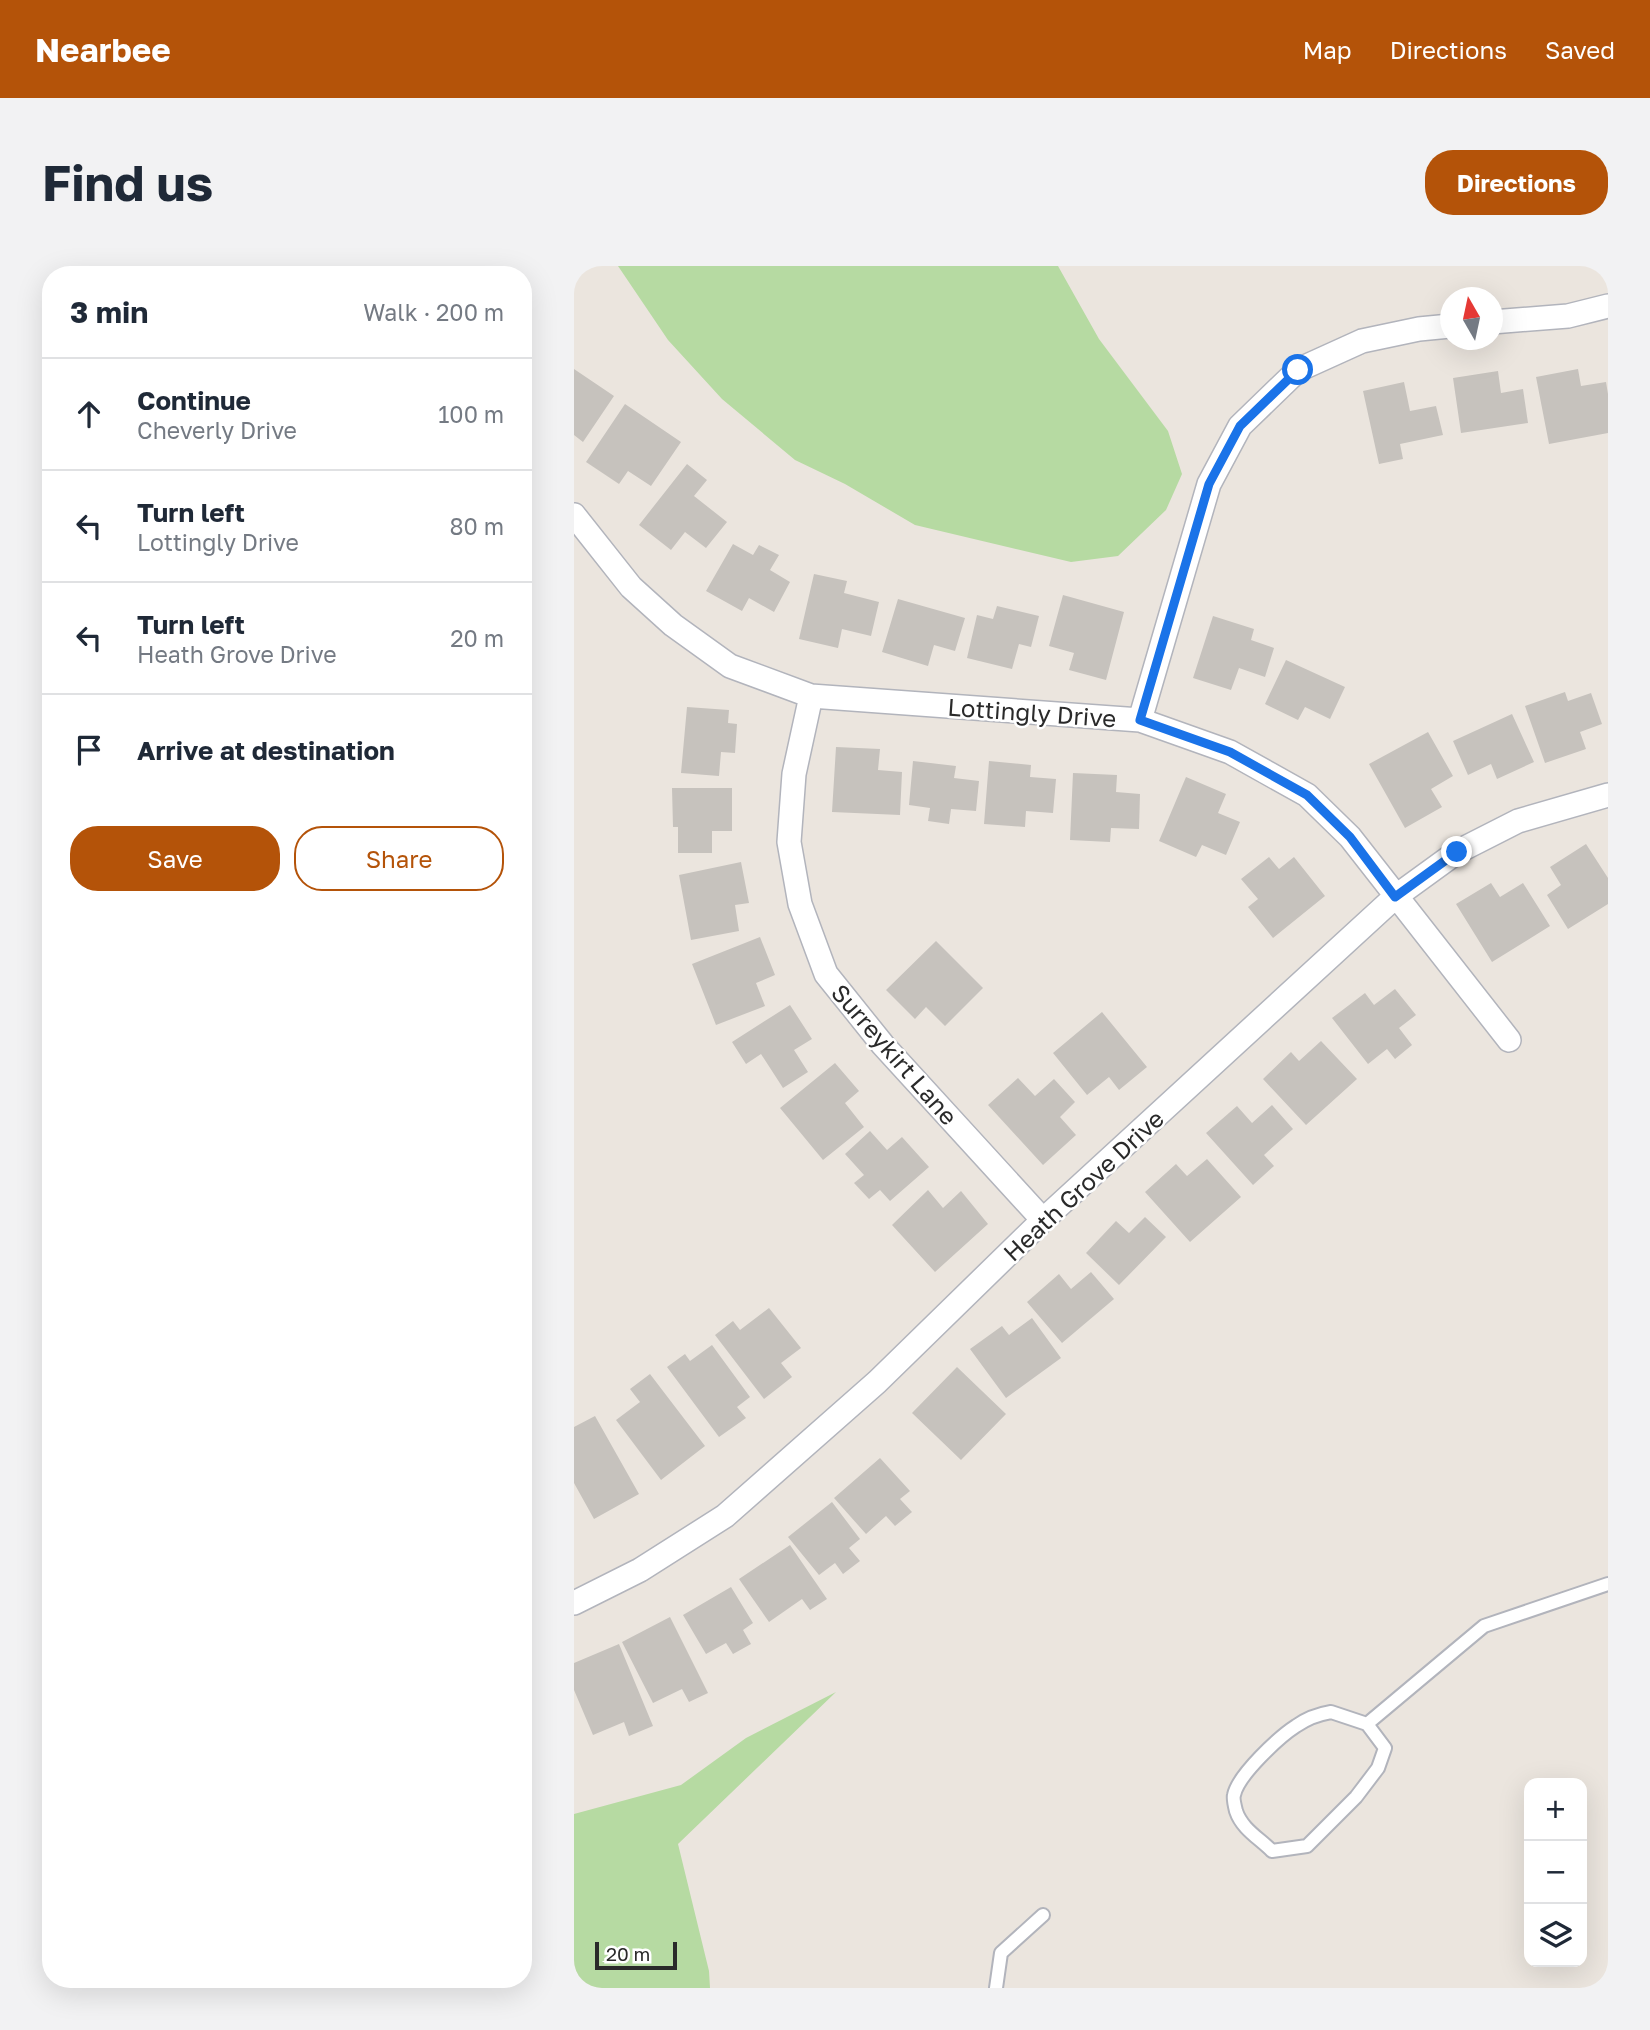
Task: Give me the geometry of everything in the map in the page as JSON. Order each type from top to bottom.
[{"type":"street","points":[[1503,322],[1568,316],[1608,306]]},
{"type":"street","points":[[1140,720],[1209,484],[1240,426],[1298,370],[1362,341],[1440,327]]},
{"type":"street","name":"Lottingly Drive","points":[[574,515],[631,587],[673,625],[730,666],[811,696],[1140,720],[1230,752],[1307,795],[1350,837],[1509,1040]]},
{"type":"street","name":"Surreykirt Lane","points":[[811,696],[794,774],[789,842],[800,904],[826,974],[883,1045],[1043,1220]]},
{"type":"street","name":"Heath Grove Drive","points":[[574,1603],[640,1570],[725,1516],[877,1382],[1043,1220],[1395,897],[1457,852],[1518,821],[1608,795]]},
{"type":"lane","points":[[1367,1724],[1484,1626],[1608,1584]]},
{"type":"lane","points":[[1331,1712],[1367,1724],[1385,1748],[1378,1768],[1356,1797],[1307,1846],[1272,1851],[1248,1830],[1236,1811],[1233,1796],[1241,1780],[1265,1752],[1294,1727],[1319,1714],[1331,1712]]},
{"type":"lane","points":[[996,1988],[1001,1954],[1043,1915]]},
{"type":"green space","points":[[618,266],[1058,266],[1099,339],[1168,431],[1182,474],[1166,510],[1118,556],[1071,562],[915,525],[845,484],[795,460],[722,399],[668,340]]},
{"type":"green space","points":[[836,1692],[678,1844],[709,1971],[710,1988],[574,1988],[574,1814],[681,1785],[746,1738]]},
{"type":"building","points":[[574,369],[614,396],[583,442],[574,435]]},
{"type":"building","points":[[1578,369],[1581,386],[1606,382],[1608,433],[1549,444],[1536,377]]},
{"type":"building","points":[[1498,371],[1501,393],[1523,389],[1528,423],[1461,433],[1453,378]]},
{"type":"building","points":[[1404,382],[1410,411],[1436,406],[1443,435],[1400,444],[1403,459],[1379,464],[1363,391]]},
{"type":"building","points":[[625,404],[681,442],[651,486],[628,471],[619,484],[586,462]]},
{"type":"building","points":[[687,464],[707,480],[694,496],[727,522],[706,548],[685,532],[671,550],[639,525]]},
{"type":"building","points":[[733,544],[753,555],[759,545],[779,555],[770,570],[790,582],[774,612],[749,598],[742,611],[706,591]]},
{"type":"building","points":[[814,574],[847,581],[844,593],[879,602],[871,636],[842,629],[838,648],[799,639]]},
{"type":"building","points":[[1063,595],[1124,612],[1106,680],[1069,670],[1074,653],[1049,646]]},
{"type":"building","points":[[898,599],[965,618],[955,651],[934,645],[928,666],[882,652]]},
{"type":"building","points":[[997,606],[1039,616],[1031,647],[1019,644],[1012,669],[967,658],[977,615],[993,619]]},
{"type":"building","points":[[1213,616],[1254,629],[1251,640],[1274,648],[1265,677],[1239,668],[1231,690],[1193,678]]},
{"type":"building","points":[[1286,660],[1345,687],[1330,719],[1305,707],[1298,720],[1265,704]]},
{"type":"building","points":[[1565,692],[1568,701],[1591,693],[1602,724],[1580,732],[1586,749],[1545,763],[1525,706]]},
{"type":"building","points":[[687,707],[729,710],[728,723],[737,724],[735,753],[721,752],[719,776],[681,773]]},
{"type":"building","points":[[1512,714],[1534,762],[1497,779],[1491,764],[1468,775],[1453,741]]},
{"type":"building","points":[[1428,732],[1453,776],[1431,789],[1442,807],[1405,828],[1369,764]]},
{"type":"building","points":[[836,747],[880,749],[878,770],[902,772],[900,815],[832,812]]},
{"type":"building","points":[[913,761],[956,766],[954,778],[979,781],[976,811],[951,809],[949,824],[928,821],[930,808],[909,805]]},
{"type":"building","points":[[989,761],[1031,765],[1030,777],[1056,779],[1053,813],[1026,811],[1025,827],[984,824]]},
{"type":"building","points":[[1073,773],[1117,775],[1116,792],[1140,794],[1139,829],[1111,828],[1110,842],[1070,840]]},
{"type":"building","points":[[1186,777],[1226,794],[1218,813],[1240,822],[1226,855],[1202,845],[1196,857],[1159,841]]},
{"type":"building","points":[[672,788],[732,788],[732,831],[712,831],[712,853],[678,853],[678,827],[673,827]]},
{"type":"building","points":[[1586,844],[1608,878],[1608,904],[1568,929],[1547,895],[1561,885],[1550,867]]},
{"type":"building","points":[[1269,857],[1279,869],[1294,857],[1325,896],[1273,938],[1248,907],[1258,899],[1241,879]]},
{"type":"building","points":[[741,862],[749,903],[735,905],[739,931],[691,940],[679,875]]},
{"type":"building","points":[[1491,883],[1500,897],[1523,883],[1550,926],[1492,962],[1456,904]]},
{"type":"building","points":[[760,937],[775,975],[756,983],[765,1006],[716,1025],[692,964]]},
{"type":"building","points":[[936,941],[983,988],[945,1026],[926,1007],[915,1019],[886,990]]},
{"type":"building","points":[[1395,989],[1416,1015],[1399,1028],[1412,1045],[1395,1059],[1387,1049],[1368,1064],[1332,1018],[1365,993],[1374,1005]]},
{"type":"building","points":[[790,1005],[812,1039],[794,1050],[808,1072],[783,1088],[761,1054],[746,1064],[732,1042]]},
{"type":"building","points":[[1102,1012],[1147,1067],[1119,1090],[1109,1077],[1087,1095],[1053,1053]]},
{"type":"building","points":[[1321,1041],[1357,1079],[1306,1125],[1263,1079],[1291,1052],[1299,1061]]},
{"type":"building","points":[[835,1063],[859,1091],[845,1103],[864,1127],[823,1160],[780,1108]]},
{"type":"building","points":[[1018,1078],[1035,1096],[1054,1079],[1075,1102],[1060,1117],[1076,1135],[1043,1165],[988,1105]]},
{"type":"building","points":[[1272,1105],[1293,1129],[1264,1155],[1274,1166],[1253,1185],[1206,1133],[1237,1106],[1252,1123]]},
{"type":"building","points":[[870,1131],[887,1150],[902,1137],[929,1167],[890,1201],[880,1190],[869,1199],[854,1183],[864,1175],[845,1154]]},
{"type":"building","points":[[1207,1159],[1241,1197],[1190,1242],[1145,1192],[1176,1164],[1187,1176]]},
{"type":"building","points":[[928,1190],[943,1208],[961,1191],[988,1224],[935,1272],[892,1225]]},
{"type":"building","points":[[1145,1217],[1166,1237],[1119,1285],[1086,1253],[1116,1221],[1129,1233]]},
{"type":"building","points":[[1091,1272],[1114,1299],[1062,1343],[1027,1302],[1059,1274],[1071,1289]]},
{"type":"building","points":[[769,1308],[801,1348],[781,1363],[792,1377],[764,1399],[715,1335],[733,1321],[740,1330]]},
{"type":"building","points":[[1032,1318],[1061,1358],[1006,1398],[970,1349],[1002,1326],[1009,1335]]},
{"type":"building","points":[[712,1345],[750,1397],[737,1407],[746,1418],[719,1437],[667,1367],[685,1354],[690,1361]]},
{"type":"building","points":[[957,1367],[1006,1414],[961,1460],[912,1413]]},
{"type":"building","points":[[650,1374],[705,1446],[661,1480],[616,1420],[640,1402],[630,1389]]},
{"type":"building","points":[[595,1416],[639,1494],[594,1519],[574,1483],[574,1427]]},
{"type":"building","points":[[880,1458],[910,1491],[900,1499],[912,1512],[895,1526],[886,1516],[866,1534],[834,1498]]},
{"type":"building","points":[[832,1502],[860,1539],[849,1548],[860,1561],[843,1574],[835,1563],[819,1575],[788,1537]]},
{"type":"building","points":[[790,1545],[827,1599],[810,1610],[802,1599],[769,1622],[739,1579]]},
{"type":"building","points":[[731,1587],[753,1623],[743,1630],[751,1644],[733,1654],[726,1643],[706,1654],[683,1615]]},
{"type":"building","points":[[670,1617],[708,1693],[689,1702],[682,1689],[653,1703],[622,1642]]},
{"type":"building","points":[[619,1644],[653,1726],[629,1736],[624,1722],[593,1735],[574,1690],[574,1663]]},
{"type":"route","points":[[1298,370],[1240,426],[1209,484],[1140,720],[1230,752],[1307,795],[1350,837],[1395,897],[1457,852]]}]
